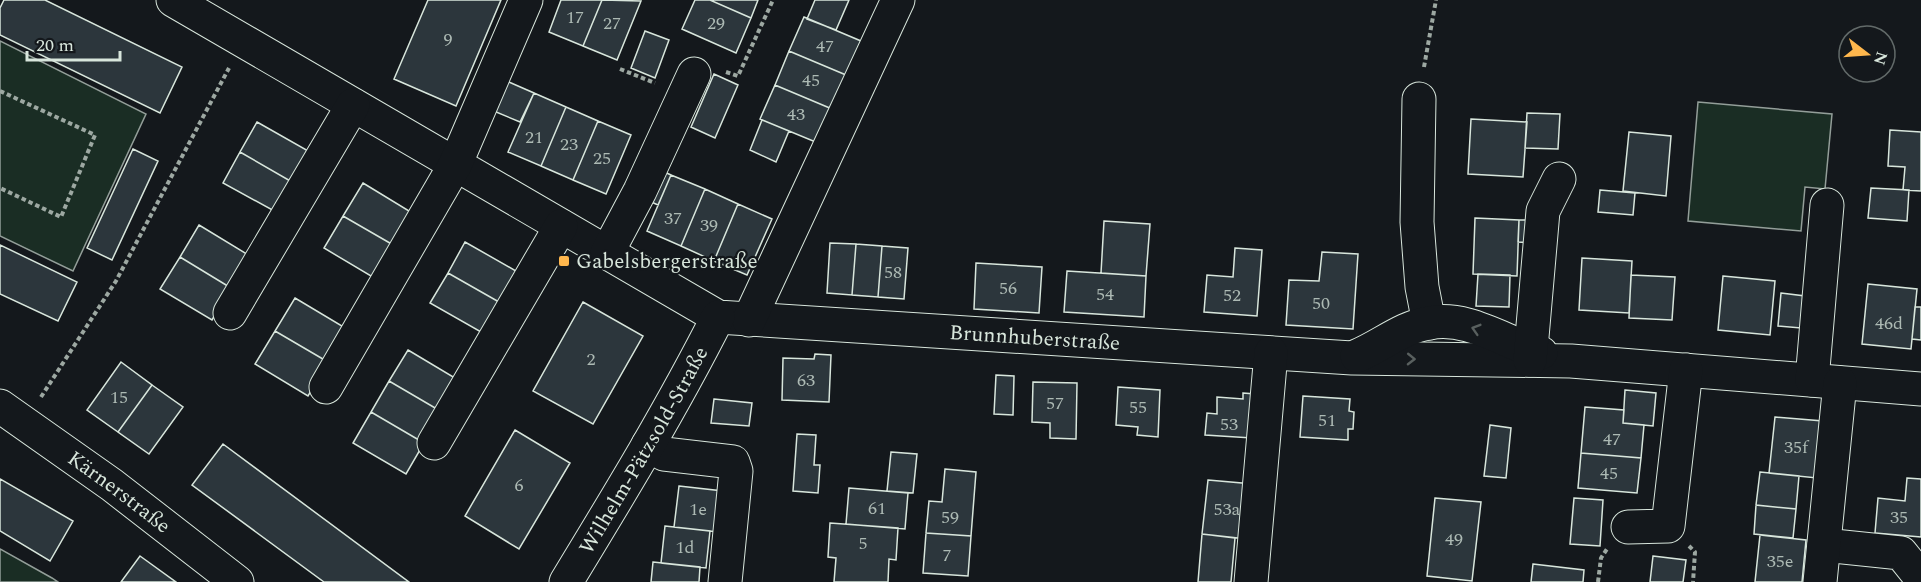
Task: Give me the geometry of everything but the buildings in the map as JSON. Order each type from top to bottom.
[{"type":"street","points":[[173,0],[607,253],[733,319],[898,0]]},
{"type":"street","points":[[326,387],[455,165],[526,0]]},
{"type":"street","points":[[607,253],[640,191],[694,74]]},
{"type":"street","points":[[1419,99],[1417,222],[1422,287],[1429,322]]},
{"type":"street","points":[[230,313],[353,105]]},
{"type":"street","points":[[1530,355],[1543,211],[1559,179]]},
{"type":"street","points":[[1820,582],[1824,545],[1827,205]]},
{"type":"street","points":[[434,442],[561,226]]},
{"type":"street","name":"Brunnhuberstraße","points":[[733,319],[1352,358],[1530,355],[1571,361],[1921,389]]},
{"type":"street","name":"Wilhelm-Pätzsold-Straße","points":[[566,582],[648,446],[699,354],[733,319]]},
{"type":"street","name":"Brunnhuberstraße","points":[[1352,358],[1399,334],[1429,322],[1453,322],[1493,334],[1530,355]]},
{"type":"street","points":[[1251,582],[1271,353]]},
{"type":"street","points":[[1628,527],[1668,526],[1686,370]]},
{"type":"street","name":"Kärnerstraße","points":[[12,414],[112,484],[237,582]]},
{"type":"street","points":[[648,446],[664,454],[733,462],[736,471],[725,582]]},
{"type":"street","points":[[1824,545],[1901,554],[1921,578]]},
{"type":"path","points":[[694,74],[715,69],[738,76],[773,0]]},
{"type":"path","points":[[1419,99],[1436,0]]},
{"type":"path","points":[[12,414],[116,281],[243,41]]},
{"type":"path","points":[[0,91],[95,135],[61,217],[0,188]]},
{"type":"green space","points":[[0,41],[146,114],[73,271],[0,236]]},
{"type":"green space","points":[[1698,102],[1832,114],[1825,189],[1805,187],[1801,231],[1688,221]]},
{"type":"green space","points":[[0,549],[52,578],[58,582],[0,582]]},
{"type":"place","name":"Gabelsbergerstraße","points":[[564,261]]}]
